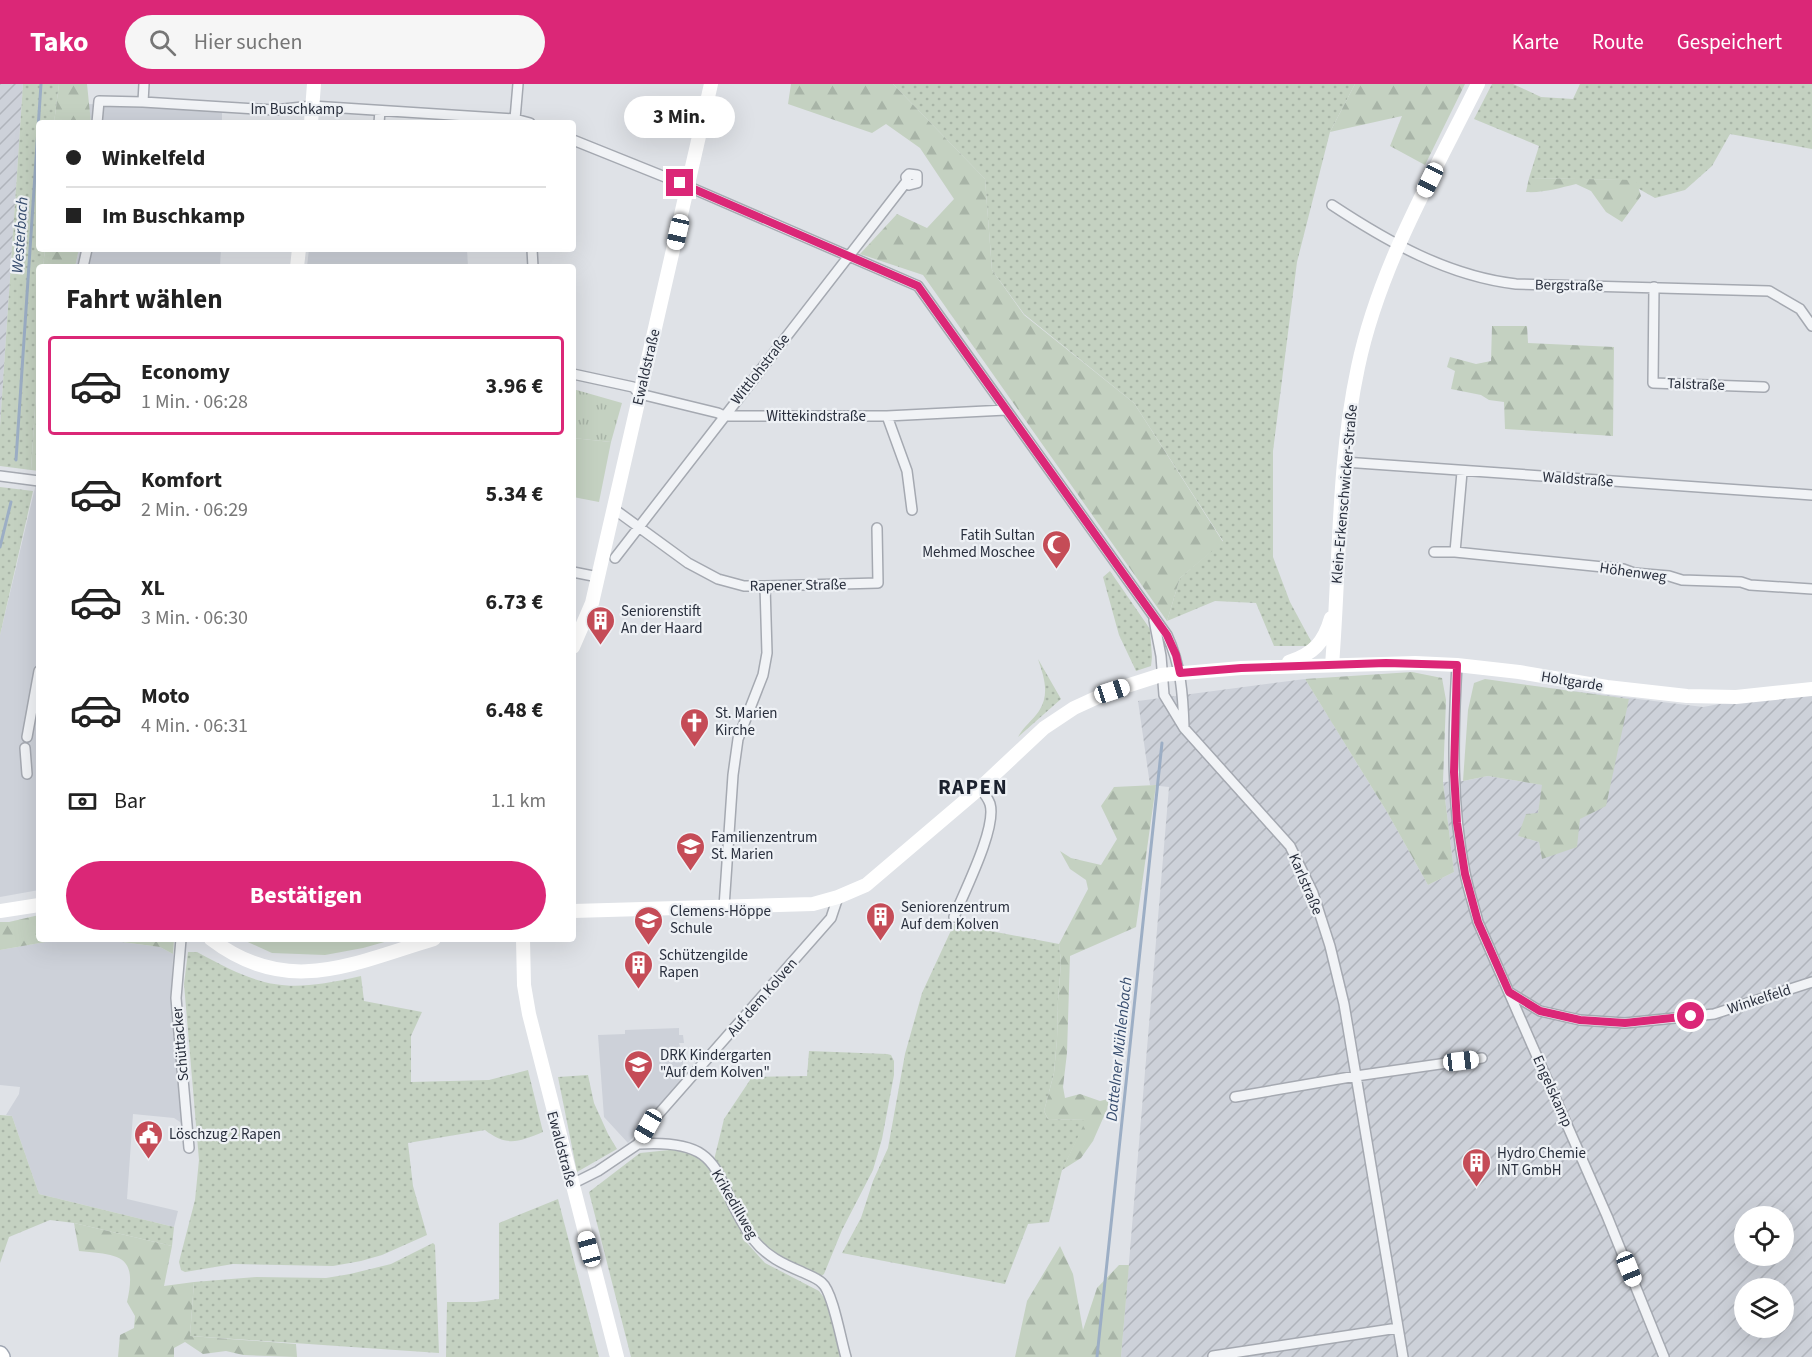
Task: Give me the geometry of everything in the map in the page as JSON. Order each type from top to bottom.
[{"type":"street","points":[[143,102],[144,84]]},
{"type":"street","points":[[310,120],[314,84]]},
{"type":"street","points":[[518,84],[523,120]]},
{"type":"street","name":"Klein-Erkenschwicker-Straße","points":[[1328,665],[1335,605],[1344,462],[1358,366],[1382,286],[1399,245],[1478,84]]},
{"type":"street","name":"Ewaldstraße","points":[[576,640],[592,603],[688,187],[707,85]]},
{"type":"street","name":"Im Buschkamp","points":[[97,120],[99,101],[274,110],[312,106],[509,120]]},
{"type":"street","points":[[379,120],[380,111]]},
{"type":"street","points":[[576,141],[918,286],[1167,635],[1176,655],[1180,673],[1185,728]]},
{"type":"street","name":"Wittlohstraße","points":[[615,558],[906,181]]},
{"type":"street","name":"Bergstraße","points":[[1332,205],[1399,245],[1441,266],[1490,281],[1516,284],[1769,291],[1800,309],[1812,326]]},
{"type":"street","name":"Talstraße","points":[[1654,287],[1653,383],[1764,387]]},
{"type":"street","name":"Wittekindstraße","points":[[576,375],[633,387],[640,394],[724,416],[887,416],[1006,410]]},
{"type":"street","name":"Wittekindstraße","points":[[887,416],[906,471],[912,510]]},
{"type":"street","name":"Waldstraße","points":[[1344,462],[1812,495]]},
{"type":"street","points":[[1455,552],[1462,472]]},
{"type":"street","points":[[0,476],[36,481]]},
{"type":"street","name":"Rapener Straße","points":[[614,509],[688,563],[718,579],[744,586],[878,583],[877,528]]},
{"type":"street","name":"Höhenweg","points":[[1434,552],[1455,552],[1623,569],[1634,573],[1669,576],[1682,580],[1741,582],[1759,586],[1812,589]]},
{"type":"street","points":[[576,573],[598,577]]},
{"type":"street","points":[[724,907],[733,775],[738,739],[763,675],[767,653],[765,586]]},
{"type":"street","name":"Klein-Erkenschwicker-Straße","points":[[1328,665],[1327,632],[1335,605]]},
{"type":"street","name":"Karlstraße","points":[[1153,616],[1161,656],[1164,695],[1185,728],[1290,846],[1313,893],[1330,946],[1344,1004],[1403,1357]]},
{"type":"street","name":"Klein-Erkenschwicker-Straße","points":[[1269,667],[1302,658],[1312,652],[1327,632]]},
{"type":"street","name":"Holtgarde","points":[[1269,667],[1386,663],[1457,665],[1687,696],[1736,697],[1812,688]]},
{"type":"street","points":[[1457,665],[1454,772],[1457,823],[1478,922],[1509,992]]},
{"type":"street","points":[[576,912],[813,904],[838,897],[866,885],[883,872],[980,788],[1044,728],[1074,708],[1112,691],[1161,675],[1269,667]]},
{"type":"street","points":[[27,737],[36,688]]},
{"type":"street","points":[[25,748],[27,774]]},
{"type":"street","points":[[954,916],[987,837],[991,819],[990,803],[980,788]]},
{"type":"street","name":"Auf dem Kolven","points":[[572,1184],[598,1171],[638,1144],[648,1126],[831,918],[838,897]]},
{"type":"street","points":[[0,911],[36,905]]},
{"type":"street","name":"Schüttacker","points":[[181,942],[176,998],[189,1148]]},
{"type":"street","points":[[215,942],[225,950],[248,961],[291,972],[332,970],[424,942]]},
{"type":"street","name":"Ewaldstraße","points":[[522,942],[526,1001],[617,1357]]},
{"type":"street","name":"Winkelfeld","points":[[1509,992],[1540,1011],[1580,1020],[1625,1023],[1714,1014],[1812,982]]},
{"type":"street","name":"Engelskamp","points":[[1509,992],[1607,1216],[1664,1357]]},
{"type":"street","points":[[1235,1097],[1356,1076],[1482,1058]]},
{"type":"street","name":"Krikedillweg","points":[[638,1144],[680,1145],[698,1150],[711,1162],[742,1220],[763,1250],[776,1260],[823,1283],[830,1294],[846,1357]]},
{"type":"street","points":[[1214,1356],[1398,1328]]},
{"type":"shaded area","points":[[0,84],[23,84],[0,427]]},
{"type":"shaded area","points":[[88,104],[222,110],[222,120],[91,120]]},
{"type":"shaded area","points":[[78,252],[221,252],[220,264],[76,264]]},
{"type":"shaded area","points":[[309,252],[467,252],[468,264],[307,264]]},
{"type":"shaded area","points":[[36,484],[36,891],[0,897],[0,635]]},
{"type":"shaded area","points":[[1305,679],[1387,812],[1428,885],[1454,872],[1443,782],[1488,776],[1543,785],[1538,813],[1518,836],[1539,842],[1542,858],[1580,819],[1629,699],[1532,686],[1703,707],[1812,687],[1812,1357],[1121,1357],[1169,787],[1150,785],[1138,701]]},
{"type":"shaded area","points":[[46,942],[122,942],[160,947],[173,954],[172,998],[179,1097],[184,1130],[180,1122],[174,1118],[133,1114],[127,1199],[178,1211],[174,1227],[39,1194],[12,1116],[6,1115],[19,1094],[20,1087],[0,1085],[0,950]]},
{"type":"shaded area","name":"DRK Kindergarten \"Auf dem Kolven\"","points":[[679,1028],[679,1035],[683,1035],[684,1043],[679,1043],[683,1054],[683,1082],[628,1143],[604,1117],[598,1035],[625,1034],[625,1030]]},
{"type":"green space","points":[[23,84],[59,84],[54,120],[36,120],[36,252],[45,252],[43,264],[36,264],[36,392],[31,470],[0,466],[0,427]]},
{"type":"green space","points":[[59,84],[87,84],[91,120],[54,120]]},
{"type":"green space","points":[[791,84],[893,84],[985,179],[992,270],[1024,315],[1134,403],[1223,542],[1180,578],[1167,621],[923,275],[860,254],[897,214],[927,228],[954,199],[920,148],[886,124],[872,133],[788,104]]},
{"type":"green space","points":[[893,84],[1355,84],[1330,132],[1297,262],[1273,451],[1273,557],[1290,602],[1311,641],[1308,646],[1274,646],[1256,603],[1215,601],[1167,621],[1180,578],[1223,541],[1134,403],[1024,314],[992,270],[985,179]]},
{"type":"green space","points":[[1355,84],[1465,84],[1425,165],[1390,146],[1402,116],[1330,132]]},
{"type":"green space","points":[[1492,84],[1513,84],[1541,97],[1573,99],[1580,84],[1812,84],[1812,149],[1730,134],[1712,166],[1685,190],[1655,198],[1623,180],[1529,178],[1539,146],[1474,119]]},
{"type":"green space","points":[[1529,178],[1636,180],[1641,196],[1622,222],[1606,212],[1591,191],[1576,184],[1545,191],[1526,192]]},
{"type":"green space","points":[[45,252],[78,252],[76,264],[43,264]]},
{"type":"green space","points":[[1492,326],[1527,326],[1528,343],[1614,347],[1613,436],[1505,429],[1504,402],[1451,389],[1455,371],[1447,367],[1450,357],[1476,364],[1491,361]]},
{"type":"green space","points":[[576,390],[622,403],[611,442],[576,438]]},
{"type":"green space","points":[[36,392],[36,471],[31,470]]},
{"type":"green space","points":[[576,438],[611,442],[599,502],[576,498]]},
{"type":"green space","points":[[0,487],[33,491],[0,635]]},
{"type":"green space","points":[[1110,571],[1150,629],[1151,666],[1136,671],[1119,635],[1103,577]]},
{"type":"green space","points":[[1038,659],[1061,699],[1018,737],[1039,711],[1044,698],[1044,679]]},
{"type":"green space","points":[[1412,672],[1442,678],[1446,700],[1443,782],[1454,872],[1428,885],[1387,812],[1305,679]]},
{"type":"green space","points":[[1485,679],[1629,699],[1606,806],[1580,819],[1577,847],[1542,859],[1539,842],[1518,836],[1526,814],[1538,813],[1542,785],[1488,776],[1463,781],[1468,710],[1474,683]]},
{"type":"green space","points":[[1156,785],[1136,927],[1070,956],[1067,1053],[1063,1087],[1065,1098],[1080,1094],[1100,1101],[1112,1098],[1093,1141],[1081,1158],[1062,1170],[1086,1120],[1048,1119],[1044,1111],[1054,1073],[1061,963],[1059,944],[1088,889],[1086,880],[1070,869],[1060,851],[1071,858],[1101,865],[1117,839],[1101,806],[1114,787]]},
{"type":"green space","points":[[36,916],[36,942],[46,942],[0,950],[0,922]]},
{"type":"green space","points":[[954,924],[1059,944],[1061,963],[1054,1073],[1044,1111],[1048,1119],[1087,1120],[1062,1170],[1049,1222],[1028,1224],[1005,1284],[842,1253],[861,1218],[873,1181],[888,1148],[905,1054],[922,993]]},
{"type":"green space","points":[[122,942],[174,942],[173,954],[160,947]]},
{"type":"green space","points":[[248,942],[384,942],[325,955],[272,953]]},
{"type":"green space","points":[[188,952],[197,952],[240,974],[276,984],[313,985],[361,976],[364,1001],[422,1012],[411,1036],[411,1082],[489,1080],[528,1070],[543,1132],[519,1140],[506,1141],[485,1130],[408,1143],[413,1186],[427,1235],[382,1255],[333,1266],[233,1264],[185,1272],[181,1270],[179,1262],[195,1200],[199,1160],[184,984]]},
{"type":"green space","points":[[809,1051],[887,1054],[891,1055],[894,1061],[894,1075],[882,1139],[873,1170],[842,1230],[824,1274],[820,1277],[775,1256],[761,1245],[714,1160],[724,1119],[752,1077],[807,1076]]},
{"type":"green space","points":[[588,1075],[594,1103],[617,1149],[577,1172],[558,1077]]},
{"type":"green space","points":[[0,1115],[12,1116],[39,1194],[174,1227],[172,1246],[74,1223],[50,1220],[9,1237],[0,1263]]},
{"type":"green space","points":[[679,1149],[709,1163],[747,1243],[765,1263],[819,1291],[828,1303],[840,1357],[631,1357],[589,1192],[640,1153]]},
{"type":"green space","points":[[558,1199],[599,1357],[446,1357],[447,1302],[499,1299],[499,1223]]},
{"type":"green space","points":[[74,1223],[172,1246],[164,1286],[194,1282],[190,1336],[296,1344],[297,1357],[243,1355],[226,1351],[203,1354],[185,1342],[174,1348],[174,1357],[118,1357],[120,1335],[134,1328],[135,1316],[127,1302],[130,1274],[122,1260],[115,1256],[79,1251]]},
{"type":"green space","points":[[433,1243],[435,1245],[439,1353],[190,1336],[194,1282],[256,1277],[326,1278],[391,1264]]},
{"type":"green space","points":[[1060,1246],[1073,1274],[1083,1330],[1097,1288],[1119,1265],[1129,1265],[1121,1357],[1015,1357],[1027,1301]]},
{"type":"waterway","name":"Westerbach","points":[[39,120],[41,84]]},
{"type":"waterway","name":"Westerbach","points":[[16,460],[36,159]]},
{"type":"waterway","name":"Westerbach","points":[[0,547],[11,502]]},
{"type":"waterway","name":"Dattelner Mühlenbach","points":[[1097,1357],[1162,743]]},
{"type":"place","name":"Fatih Sultan Mehmed Moschee","points":[[1056,570]]},
{"type":"place","name":"Seniorenstift An der Haard","points":[[600,646]]},
{"type":"place","name":"St. Marien Kirche","points":[[694,748]]},
{"type":"place","name":"Familienzentrum St. Marien","points":[[690,872]]},
{"type":"place","name":"Seniorenzentrum Auf dem Kolven","points":[[880,942]]},
{"type":"place","name":"Clemens-Höppe Schule","points":[[649,946]]},
{"type":"place","name":"Schützengilde Rapen","points":[[638,990]]},
{"type":"place","name":"DRK Kindergarten \"Auf dem Kolven\"","points":[[639,1090]]},
{"type":"place","name":"Löschzug 2 Rapen","points":[[148,1160]]},
{"type":"place","name":"Hydro Chemie INT GmbH","points":[[1476,1188]]},
{"type":"district","name":"RAPEN","points":[[973,787]]},
{"type":"route","points":[[680,183],[918,286],[1167,635],[1176,655],[1180,673],[1241,668],[1386,663],[1457,665],[1454,772],[1457,823],[1465,874],[1478,922],[1509,992],[1540,1011],[1580,1020],[1625,1023],[1691,1016]]}]
